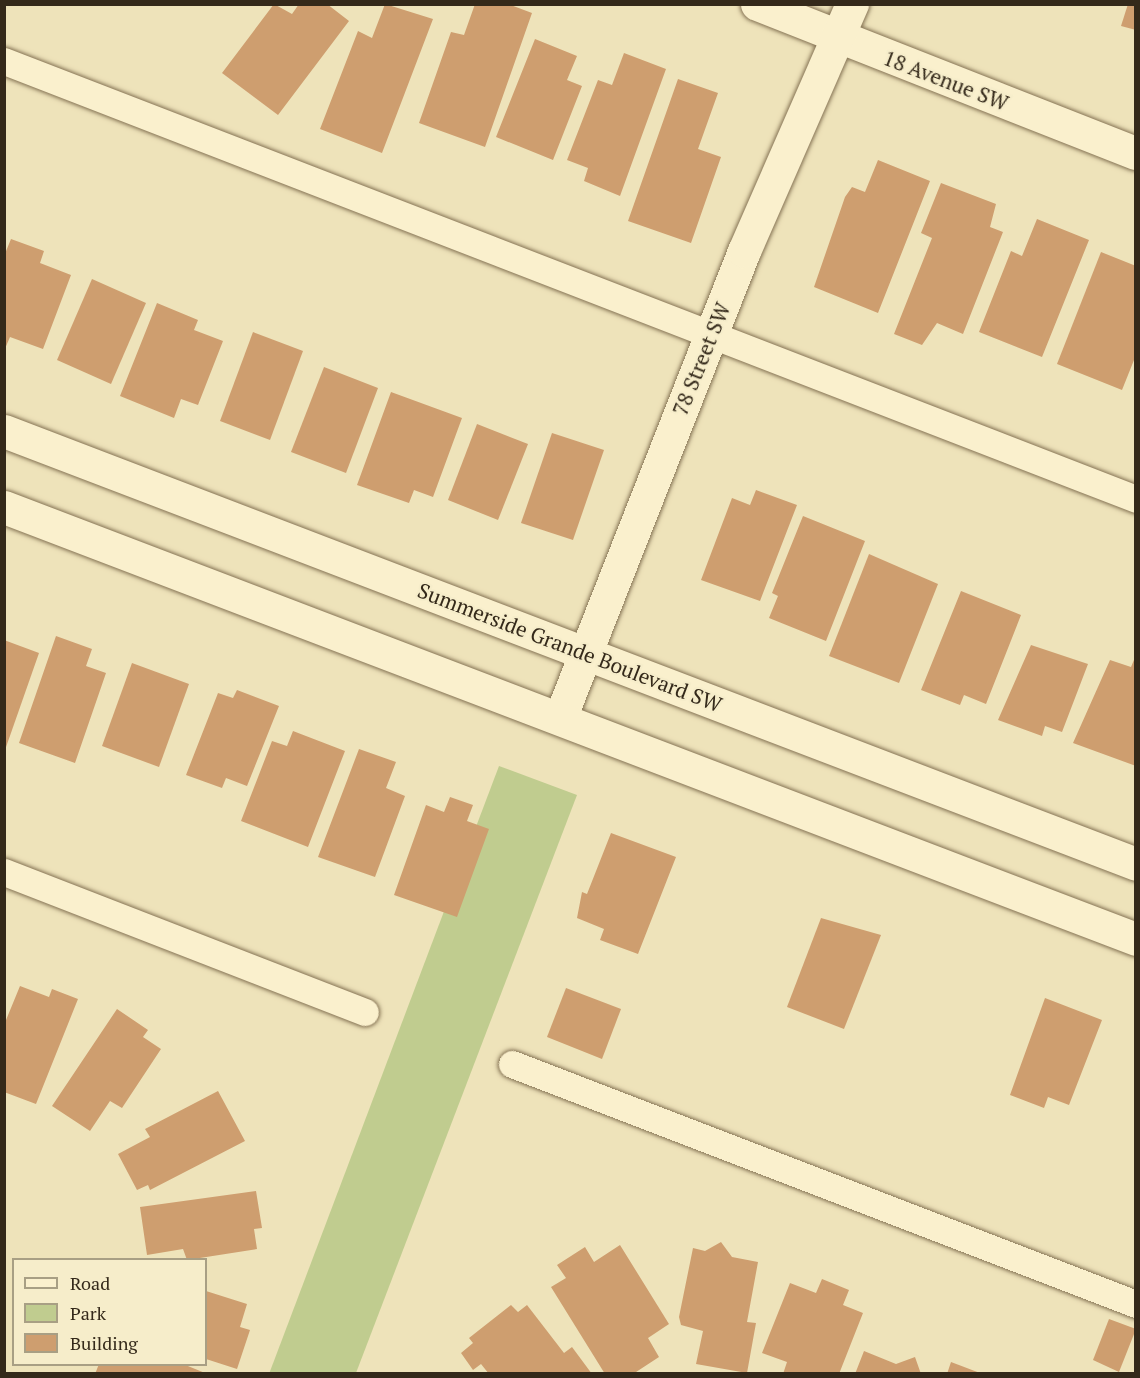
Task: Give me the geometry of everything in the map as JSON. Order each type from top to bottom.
[{"type":"street","name":"18 Avenue SW","points":[[757,4],[835,38],[1136,153]]},
{"type":"street","name":"78 Street SW","points":[[560,718],[710,336],[835,38],[852,4]]},
{"type":"street","name":"Summerside Grande Boulevard SW","points":[[4,431],[1136,864]]},
{"type":"street","points":[[4,507],[1136,939]]},
{"type":"lane","points":[[4,62],[1136,499]]},
{"type":"lane","points":[[4,872],[365,1012]]},
{"type":"lane","points":[[512,1064],[1136,1304]]},
{"type":"green space","points":[[499,766],[577,795],[356,1373],[269,1374]]},
{"type":"building","points":[[274,4],[292,14],[299,4],[327,4],[349,21],[278,115],[222,73]]},
{"type":"building","points":[[385,4],[433,19],[382,153],[320,129],[358,31],[372,38]]},
{"type":"building","points":[[475,4],[508,4],[532,13],[485,147],[419,123],[451,32],[464,35]]},
{"type":"building","points":[[1128,4],[1136,4],[1136,30],[1121,26]]},
{"type":"building","points":[[535,39],[577,56],[567,80],[582,86],[553,160],[496,137]]},
{"type":"building","points":[[624,53],[666,69],[620,196],[584,181],[588,168],[567,160],[598,80],[612,85]]},
{"type":"building","points":[[678,79],[718,93],[698,149],[721,157],[691,243],[628,221]]},
{"type":"building","points":[[878,160],[930,181],[878,313],[814,287],[845,197],[852,187],[865,192]]},
{"type":"building","points":[[941,183],[996,204],[990,227],[1003,232],[963,334],[937,323],[922,345],[894,334],[932,238],[921,233]]},
{"type":"building","points":[[1037,219],[1089,240],[1042,357],[979,332],[1011,251],[1022,256]]},
{"type":"building","points":[[11,239],[44,251],[40,263],[71,275],[43,349],[10,337],[4,351],[4,256]]},
{"type":"building","points":[[1101,252],[1136,266],[1136,355],[1122,390],[1057,364]]},
{"type":"building","points":[[92,279],[146,303],[111,384],[57,360]]},
{"type":"building","points":[[157,303],[198,320],[194,330],[223,341],[198,405],[181,399],[174,418],[120,396]]},
{"type":"building","points":[[253,332],[303,351],[270,440],[220,421]]},
{"type":"building","points":[[324,367],[378,388],[346,473],[291,452]]},
{"type":"building","points":[[391,392],[462,418],[433,497],[414,490],[409,503],[357,485]]},
{"type":"building","points":[[477,424],[528,444],[498,520],[448,500]]},
{"type":"building","points":[[552,433],[604,450],[573,540],[521,523]]},
{"type":"building","points":[[756,490],[797,505],[760,601],[701,580],[732,498],[750,505]]},
{"type":"building","points":[[803,516],[865,541],[826,641],[769,618],[778,596],[772,593]]},
{"type":"building","points":[[869,554],[938,584],[899,683],[829,656]]},
{"type":"building","points":[[961,591],[1021,615],[986,704],[964,695],[960,705],[921,690]]},
{"type":"building","points":[[56,636],[92,649],[86,666],[106,673],[75,763],[19,743]]},
{"type":"building","points":[[4,640],[39,653],[5,750],[4,749]]},
{"type":"building","points":[[1031,645],[1088,664],[1062,732],[1045,726],[1042,736],[998,720]]},
{"type":"building","points":[[1136,655],[1136,766],[1073,743],[1110,660],[1131,667]]},
{"type":"building","points":[[132,663],[189,684],[159,767],[102,746]]},
{"type":"building","points":[[237,690],[279,706],[247,786],[226,778],[222,788],[186,775],[218,693],[233,698]]},
{"type":"building","points":[[293,731],[345,751],[308,847],[241,821],[272,741],[287,746]]},
{"type":"building","points":[[359,749],[396,762],[386,788],[405,796],[375,877],[318,857]]},
{"type":"building","points":[[450,797],[473,805],[467,821],[489,829],[457,917],[394,895],[426,805],[444,812]]},
{"type":"building","points":[[611,833],[676,857],[638,954],[600,940],[604,929],[577,918],[582,892],[587,894]]},
{"type":"building","points":[[821,918],[881,935],[844,1029],[787,1007]]},
{"type":"building","points":[[20,986],[49,997],[52,989],[78,999],[36,1104],[4,1092],[4,1025]]},
{"type":"building","points":[[566,988],[621,1009],[602,1059],[547,1037]]},
{"type":"building","points":[[1045,998],[1102,1020],[1069,1105],[1048,1097],[1044,1108],[1010,1095]]},
{"type":"building","points":[[117,1009],[148,1030],[143,1037],[161,1049],[122,1108],[110,1101],[90,1131],[52,1106]]},
{"type":"building","points":[[218,1091],[245,1141],[150,1190],[148,1185],[137,1190],[118,1154],[150,1137],[145,1129]]},
{"type":"building","points":[[256,1191],[262,1228],[254,1229],[257,1249],[200,1258],[186,1258],[183,1249],[147,1255],[140,1207]]},
{"type":"building","points":[[721,1242],[732,1257],[758,1262],[747,1322],[756,1323],[747,1373],[696,1364],[703,1331],[681,1325],[679,1317],[693,1248],[705,1251]]},
{"type":"building","points":[[620,1245],[669,1324],[648,1338],[659,1357],[633,1374],[605,1374],[551,1287],[566,1278],[557,1265],[585,1247],[594,1262]]},
{"type":"building","points":[[822,1279],[849,1290],[843,1305],[863,1313],[839,1374],[783,1374],[787,1362],[762,1353],[790,1283],[816,1293]]},
{"type":"building","points":[[207,1291],[247,1304],[240,1327],[250,1330],[237,1369],[207,1359]]},
{"type":"building","points":[[511,1305],[518,1312],[527,1305],[564,1353],[572,1347],[592,1374],[489,1374],[481,1364],[473,1370],[461,1353],[473,1343],[469,1338]]},
{"type":"building","points":[[1109,1319],[1136,1329],[1119,1372],[1093,1360]]},
{"type":"building","points":[[864,1351],[896,1364],[915,1357],[921,1374],[855,1374]]},
{"type":"building","points":[[951,1362],[980,1373],[980,1374],[947,1374]]},
{"type":"building","points":[[98,1366],[188,1366],[205,1373],[95,1374]]}]
